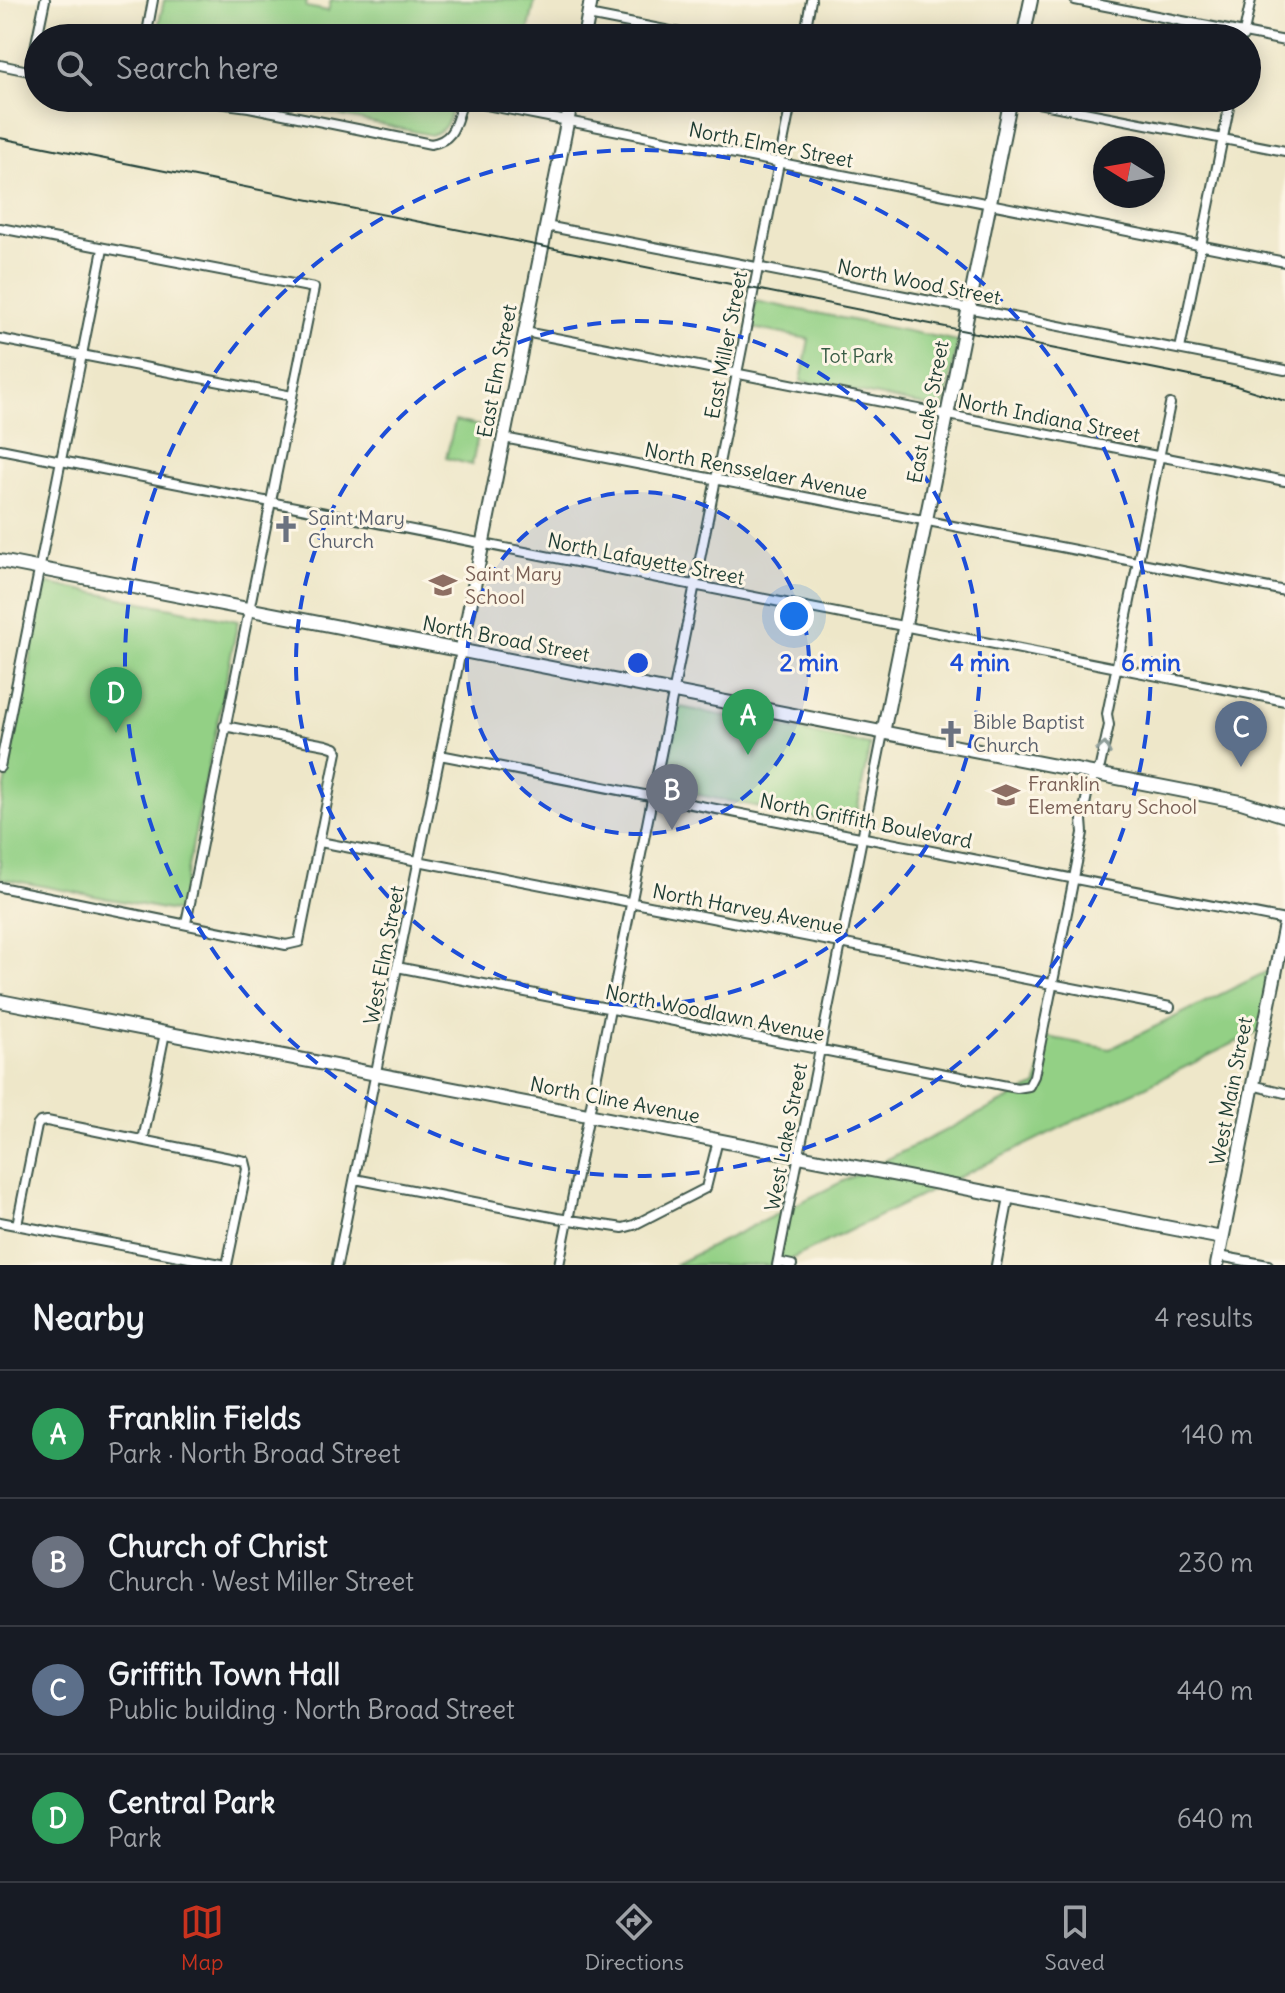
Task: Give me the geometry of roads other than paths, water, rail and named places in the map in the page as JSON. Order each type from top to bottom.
[{"type":"street","points":[[41,24],[45,0]]},
{"type":"street","points":[[149,24],[153,0]]},
{"type":"street","points":[[586,24],[591,0]]},
{"type":"street","points":[[807,24],[811,0]]},
{"type":"street","points":[[1026,24],[1031,0]]},
{"type":"street","points":[[1075,0],[1188,24]]},
{"type":"street","points":[[1246,24],[1251,0]]},
{"type":"street","points":[[588,15],[634,24]]},
{"type":"street","points":[[1261,38],[1285,41]]},
{"type":"street","points":[[0,65],[24,70]]},
{"type":"street","name":"North Elmer Street","points":[[274,112],[431,144],[451,134],[457,125],[459,112]]},
{"type":"street","name":"North Elmer Street","points":[[522,112],[1285,262]]},
{"type":"street","name":"East Elm Street","points":[[461,651],[569,112]]},
{"type":"street","name":"East Miller Street","points":[[559,1265],[789,112]]},
{"type":"street","name":"East Lake Street","points":[[883,733],[1009,112]]},
{"type":"street","points":[[1084,112],[1285,151]]},
{"type":"street","points":[[1180,349],[1228,112]]},
{"type":"street","name":"North Wood Street","points":[[546,226],[1285,370]]},
{"type":"street","points":[[0,228],[314,288],[186,923]]},
{"type":"street","points":[[0,767],[103,249]]},
{"type":"street","name":"North Indiana Street","points":[[525,332],[1285,481]]},
{"type":"street","points":[[0,339],[292,396]]},
{"type":"street","points":[[1052,984],[1089,785],[1100,766],[1116,667],[1170,404]]},
{"type":"street","name":"North Rensselaer Avenue","points":[[504,438],[1285,591]]},
{"type":"street","name":"North Lafayette Street","points":[[0,449],[1285,701]]},
{"type":"street","name":"North Broad Street","points":[[0,561],[1241,802],[1285,816]]},
{"type":"street","name":"West Elm Street","points":[[337,1265],[461,651]]},
{"type":"street","points":[[0,887],[286,945],[299,942],[336,758],[335,748],[224,726]]},
{"type":"street","name":"West Lake Street","points":[[777,1264],[883,733]]},
{"type":"street","name":"North Griffith Boulevard","points":[[440,755],[1285,922]]},
{"type":"street","name":"North Harvey Avenue","points":[[320,842],[1170,1007]]},
{"type":"street","name":"West Main Street","points":[[1218,1261],[1285,922]]},
{"type":"street","name":"North Woodlawn Avenue","points":[[397,967],[1017,1088],[1028,1087],[1034,1076],[1052,984]]},
{"type":"street","name":"North Cline Avenue","points":[[0,1001],[1222,1238]]},
{"type":"street","points":[[143,1140],[165,1033]]},
{"type":"street","points":[[1252,1085],[1285,1093]]},
{"type":"street","points":[[0,1222],[226,1265],[247,1169],[245,1161],[40,1122],[17,1225]]},
{"type":"street","points":[[355,1179],[626,1228],[698,1193],[709,1182],[718,1140]]},
{"type":"street","points":[[996,1265],[1009,1197]]},
{"type":"street","points":[[1218,1261],[1268,1265]]},
{"type":"street","points":[[777,1264],[792,1265]]},
{"type":"railway","points":[[0,138],[1171,372],[1233,385],[1285,401]]},
{"type":"place","name":"Saint Mary Church","points":[[286,529]]},
{"type":"place","name":"Saint Mary School","points":[[443,585]]},
{"type":"place","name":"Central Park","points":[[116,733]]},
{"type":"place","name":"Bible Baptist Church","points":[[951,734]]},
{"type":"place","name":"Franklin Fields","points":[[748,755]]},
{"type":"place","name":"Griffith Town Hall","points":[[1241,767]]},
{"type":"place","name":"Franklin Elementary School","points":[[1006,795]]},
{"type":"place","name":"Church of Christ","points":[[672,830]]},
{"type":"park label","name":"Tot Park","points":[[857,356]]}]
